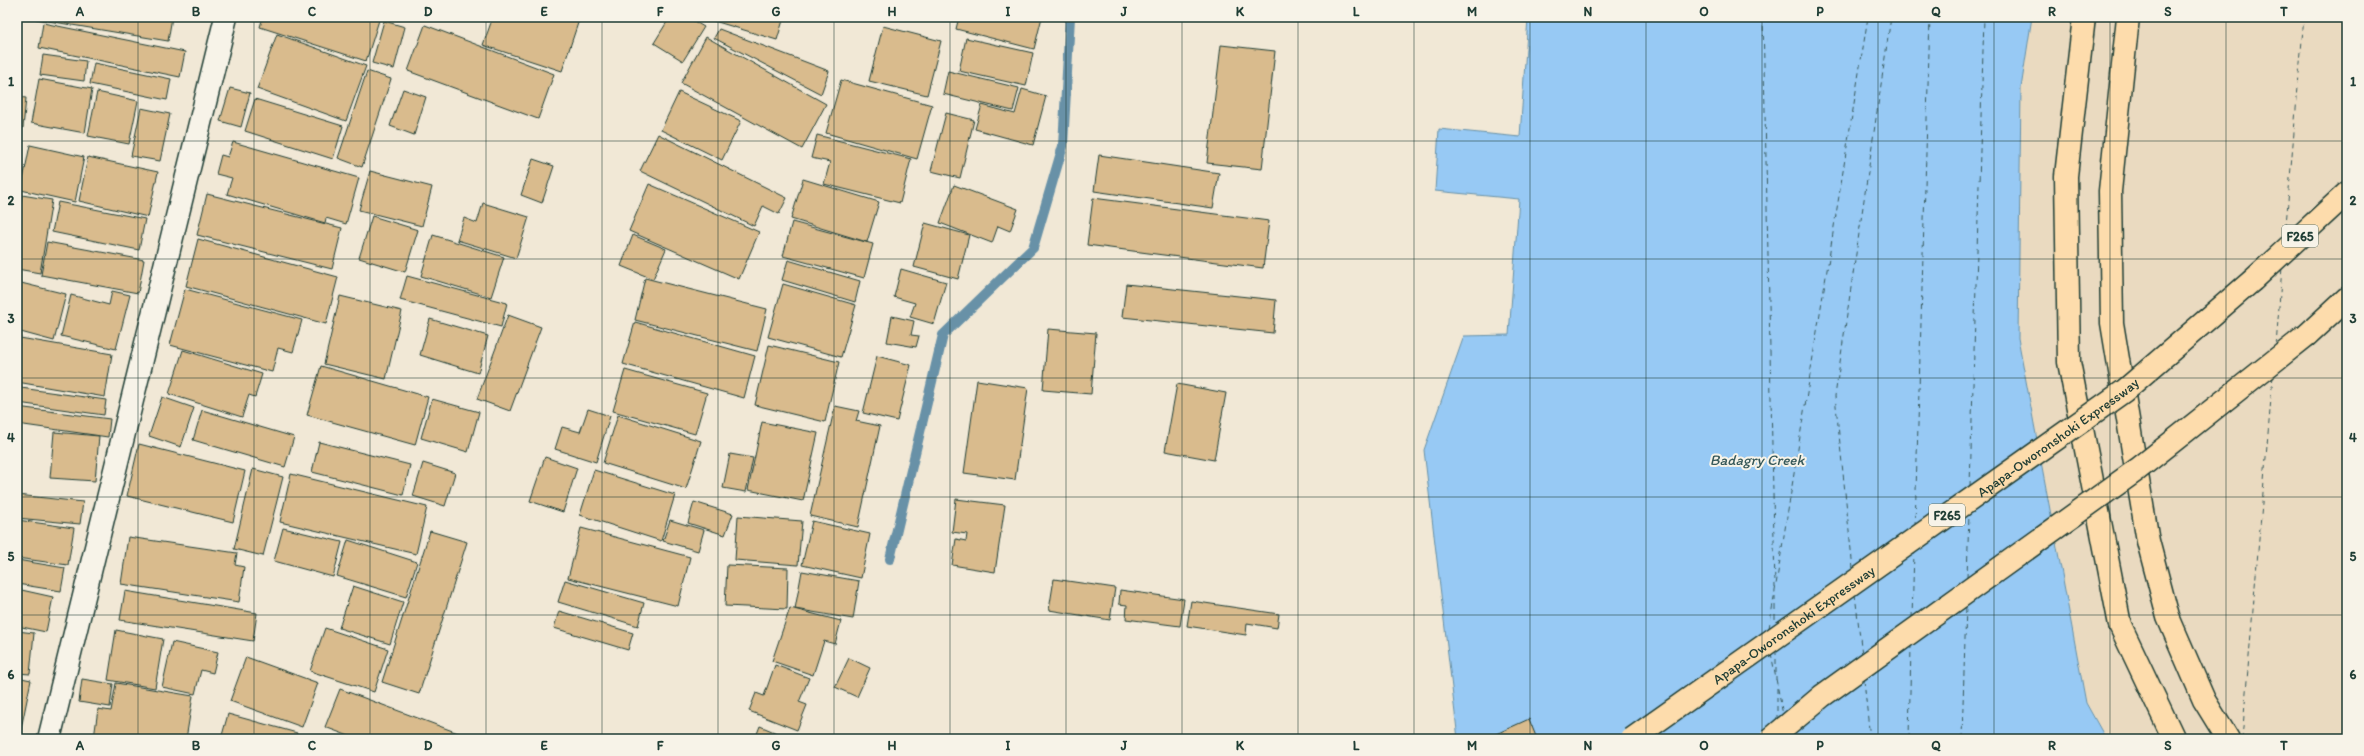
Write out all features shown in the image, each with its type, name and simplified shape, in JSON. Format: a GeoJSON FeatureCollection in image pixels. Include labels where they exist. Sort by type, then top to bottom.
{"type":"FeatureCollection","features":[{"type":"Feature","properties":{"kind":"highway"},"geometry":{"type":"LineString","coordinates":[[2084,17],[2066,176],[2069,362],[2120,625],[2174,739]]}},
{"type":"Feature","properties":{"kind":"highway"},"geometry":{"type":"LineString","coordinates":[[2128,17],[2110,191],[2112,323],[2148,541],[2168,617],[2204,700],[2228,739]]}},
{"type":"Feature","properties":{"kind":"highway","name":"Apapa-Oworonshoki Expressway"},"geometry":{"type":"LineString","coordinates":[[1632,739],[2124,391],[2253,280],[2347,193]]}},
{"type":"Feature","properties":{"kind":"highway"},"geometry":{"type":"LineString","coordinates":[[1771,739],[1822,696],[2138,469],[2307,335],[2347,298]]}},
{"type":"Feature","properties":{"kind":"street"},"geometry":{"type":"LineString","coordinates":[[49,739],[226,17]]}},
{"type":"Feature","properties":{"kind":"shaded area"},"geometry":{"type":"Polygon","coordinates":[[[2032,17],[2347,17],[2347,739],[2106,739],[2086,703],[2018,338],[2021,88],[2032,17]]]}},
{"type":"Feature","properties":{"kind":"water","name":"Badagry Creek"},"geometry":{"type":"Polygon","coordinates":[[[1528,17],[2032,17],[2021,88],[2018,338],[2086,703],[2106,739],[1458,739],[1424,450],[1464,336],[1509,335],[1519,199],[1435,191],[1439,129],[1520,137],[1528,17]]]}},
{"type":"Feature","properties":{"kind":"building"},"geometry":{"type":"Polygon","coordinates":[[[37,17],[172,17],[168,41],[36,19],[37,17]]]}},
{"type":"Feature","properties":{"kind":"building"},"geometry":{"type":"Polygon","coordinates":[[[263,17],[380,17],[366,61],[260,27],[263,17]]]}},
{"type":"Feature","properties":{"kind":"building"},"geometry":{"type":"Polygon","coordinates":[[[493,17],[580,17],[562,71],[483,45],[493,17]]]}},
{"type":"Feature","properties":{"kind":"building"},"geometry":{"type":"Polygon","coordinates":[[[670,17],[687,17],[704,27],[683,61],[654,43],[670,17]]]}},
{"type":"Feature","properties":{"kind":"building"},"geometry":{"type":"Polygon","coordinates":[[[701,17],[784,17],[777,40],[701,17]]]}},
{"type":"Feature","properties":{"kind":"building"},"geometry":{"type":"Polygon","coordinates":[[[959,17],[1042,17],[1034,49],[956,29],[959,17]]]}},
{"type":"Feature","properties":{"kind":"building"},"geometry":{"type":"Polygon","coordinates":[[[384,21],[405,27],[394,69],[372,63],[384,21]]]}},
{"type":"Feature","properties":{"kind":"building"},"geometry":{"type":"Polygon","coordinates":[[[43,23],[185,52],[180,77],[39,48],[43,23]]]}},
{"type":"Feature","properties":{"kind":"building"},"geometry":{"type":"Polygon","coordinates":[[[425,25],[554,74],[538,119],[408,71],[425,25]]]}},
{"type":"Feature","properties":{"kind":"building"},"geometry":{"type":"Polygon","coordinates":[[[883,26],[941,41],[927,95],[869,81],[883,26]]]}},
{"type":"Feature","properties":{"kind":"building"},"geometry":{"type":"Polygon","coordinates":[[[719,29],[829,71],[821,94],[714,38],[719,29]]]}},
{"type":"Feature","properties":{"kind":"building"},"geometry":{"type":"Polygon","coordinates":[[[277,34],[366,66],[346,121],[257,89],[277,34]]]}},
{"type":"Feature","properties":{"kind":"building"},"geometry":{"type":"Polygon","coordinates":[[[706,37],[826,104],[802,149],[681,83],[706,37]]]}},
{"type":"Feature","properties":{"kind":"building"},"geometry":{"type":"Polygon","coordinates":[[[966,38],[1033,53],[1026,86],[959,71],[966,38]]]}},
{"type":"Feature","properties":{"kind":"building"},"geometry":{"type":"Polygon","coordinates":[[[1221,45],[1275,51],[1262,169],[1207,163],[1221,45]]]}},
{"type":"Feature","properties":{"kind":"building"},"geometry":{"type":"Polygon","coordinates":[[[43,55],[86,61],[84,81],[40,75],[43,55]]]}},
{"type":"Feature","properties":{"kind":"building"},"geometry":{"type":"Polygon","coordinates":[[[94,63],[171,79],[167,100],[90,84],[94,63]]]}},
{"type":"Feature","properties":{"kind":"building"},"geometry":{"type":"Polygon","coordinates":[[[367,71],[391,79],[362,167],[338,158],[367,71]]]}},
{"type":"Feature","properties":{"kind":"building"},"geometry":{"type":"Polygon","coordinates":[[[948,71],[1019,88],[1013,111],[943,94],[948,71]]]}},
{"type":"Feature","properties":{"kind":"building"},"geometry":{"type":"Polygon","coordinates":[[[39,79],[92,89],[85,133],[31,123],[39,79]]]}},
{"type":"Feature","properties":{"kind":"building"},"geometry":{"type":"Polygon","coordinates":[[[841,80],[932,105],[917,159],[826,133],[841,80]]]}},
{"type":"Feature","properties":{"kind":"building"},"geometry":{"type":"Polygon","coordinates":[[[230,88],[250,93],[241,127],[220,121],[230,88]]]}},
{"type":"Feature","properties":{"kind":"building"},"geometry":{"type":"Polygon","coordinates":[[[403,89],[426,97],[414,135],[390,126],[403,89]]]}},
{"type":"Feature","properties":{"kind":"building"},"geometry":{"type":"Polygon","coordinates":[[[1022,89],[1046,96],[1033,145],[975,129],[982,105],[1015,114],[1022,89]]]}},
{"type":"Feature","properties":{"kind":"building"},"geometry":{"type":"Polygon","coordinates":[[[97,92],[138,101],[129,144],[88,136],[97,92]]]}},
{"type":"Feature","properties":{"kind":"building"},"geometry":{"type":"Polygon","coordinates":[[[679,92],[741,121],[722,160],[661,130],[679,92]]]}},
{"type":"Feature","properties":{"kind":"building"},"geometry":{"type":"Polygon","coordinates":[[[17,97],[26,98],[23,128],[17,127],[17,97]]]}},
{"type":"Feature","properties":{"kind":"building"},"geometry":{"type":"Polygon","coordinates":[[[255,99],[343,126],[333,159],[245,131],[255,99]]]}},
{"type":"Feature","properties":{"kind":"building"},"geometry":{"type":"Polygon","coordinates":[[[141,108],[170,114],[160,161],[131,156],[141,108]]]}},
{"type":"Feature","properties":{"kind":"building"},"geometry":{"type":"Polygon","coordinates":[[[946,113],[974,120],[960,178],[931,171],[946,113]]]}},
{"type":"Feature","properties":{"kind":"building"},"geometry":{"type":"Polygon","coordinates":[[[658,134],[787,198],[779,214],[763,206],[754,226],[640,171],[658,134]]]}},
{"type":"Feature","properties":{"kind":"building"},"geometry":{"type":"Polygon","coordinates":[[[817,135],[911,159],[900,203],[824,184],[830,162],[811,158],[817,135]]]}},
{"type":"Feature","properties":{"kind":"building"},"geometry":{"type":"Polygon","coordinates":[[[233,142],[359,178],[346,224],[326,218],[325,223],[227,194],[232,178],[216,174],[221,155],[228,157],[233,142]]]}},
{"type":"Feature","properties":{"kind":"building"},"geometry":{"type":"Polygon","coordinates":[[[30,145],[84,157],[75,202],[21,190],[30,145]]]}},
{"type":"Feature","properties":{"kind":"building"},"geometry":{"type":"Polygon","coordinates":[[[1099,155],[1219,173],[1213,208],[1094,191],[1099,155]]]}},
{"type":"Feature","properties":{"kind":"building"},"geometry":{"type":"Polygon","coordinates":[[[88,157],[158,172],[148,217],[79,201],[88,157]]]}},
{"type":"Feature","properties":{"kind":"building"},"geometry":{"type":"Polygon","coordinates":[[[533,159],[554,166],[542,203],[521,195],[533,159]]]}},
{"type":"Feature","properties":{"kind":"building"},"geometry":{"type":"Polygon","coordinates":[[[370,171],[432,187],[422,226],[359,210],[370,171]]]}},
{"type":"Feature","properties":{"kind":"building"},"geometry":{"type":"Polygon","coordinates":[[[803,179],[879,202],[867,242],[791,219],[803,179]]]}},
{"type":"Feature","properties":{"kind":"building"},"geometry":{"type":"Polygon","coordinates":[[[649,184],[759,232],[739,279],[629,231],[649,184]]]}},
{"type":"Feature","properties":{"kind":"building"},"geometry":{"type":"Polygon","coordinates":[[[954,185],[1018,209],[1010,231],[998,226],[992,243],[940,223],[954,185]]]}},
{"type":"Feature","properties":{"kind":"building"},"geometry":{"type":"Polygon","coordinates":[[[207,194],[342,228],[332,269],[197,235],[207,194]]]}},
{"type":"Feature","properties":{"kind":"building"},"geometry":{"type":"Polygon","coordinates":[[[22,195],[52,200],[40,273],[17,269],[17,225],[22,195]]]}},
{"type":"Feature","properties":{"kind":"building"},"geometry":{"type":"Polygon","coordinates":[[[1093,198],[1269,221],[1263,268],[1087,245],[1093,198]]]}},
{"type":"Feature","properties":{"kind":"building"},"geometry":{"type":"Polygon","coordinates":[[[58,202],[145,219],[139,250],[52,232],[58,202]]]}},
{"type":"Feature","properties":{"kind":"building"},"geometry":{"type":"Polygon","coordinates":[[[483,203],[529,217],[516,258],[457,240],[464,218],[477,223],[483,203]]]}},
{"type":"Feature","properties":{"kind":"building"},"geometry":{"type":"Polygon","coordinates":[[[372,216],[418,230],[405,272],[359,258],[372,216]]]}},
{"type":"Feature","properties":{"kind":"building"},"geometry":{"type":"Polygon","coordinates":[[[792,222],[873,244],[864,278],[783,256],[792,222]]]}},
{"type":"Feature","properties":{"kind":"building"},"geometry":{"type":"Polygon","coordinates":[[[925,223],[969,235],[958,279],[914,267],[925,223]]]}},
{"type":"Feature","properties":{"kind":"building"},"geometry":{"type":"Polygon","coordinates":[[[433,235],[504,257],[491,297],[421,276],[433,235]]]}},
{"type":"Feature","properties":{"kind":"building"},"geometry":{"type":"Polygon","coordinates":[[[633,235],[666,249],[653,279],[621,266],[633,235]]]}},
{"type":"Feature","properties":{"kind":"building"},"geometry":{"type":"Polygon","coordinates":[[[198,239],[338,277],[326,324],[186,286],[198,239]]]}},
{"type":"Feature","properties":{"kind":"building"},"geometry":{"type":"Polygon","coordinates":[[[47,242],[144,260],[138,293],[41,275],[47,242]]]}},
{"type":"Feature","properties":{"kind":"building"},"geometry":{"type":"Polygon","coordinates":[[[788,260],[860,281],[855,302],[782,280],[788,260]]]}},
{"type":"Feature","properties":{"kind":"building"},"geometry":{"type":"Polygon","coordinates":[[[901,269],[946,282],[934,324],[910,317],[915,303],[894,297],[901,269]]]}},
{"type":"Feature","properties":{"kind":"building"},"geometry":{"type":"Polygon","coordinates":[[[407,276],[507,303],[501,327],[400,300],[407,276]]]}},
{"type":"Feature","properties":{"kind":"building"},"geometry":{"type":"Polygon","coordinates":[[[645,278],[767,309],[757,351],[635,320],[645,278]]]}},
{"type":"Feature","properties":{"kind":"building"},"geometry":{"type":"Polygon","coordinates":[[[17,282],[66,294],[54,341],[17,331],[17,282]]]}},
{"type":"Feature","properties":{"kind":"building"},"geometry":{"type":"Polygon","coordinates":[[[783,284],[856,305],[841,357],[768,337],[783,284]]]}},
{"type":"Feature","properties":{"kind":"building"},"geometry":{"type":"Polygon","coordinates":[[[1126,284],[1276,300],[1273,333],[1122,317],[1126,284]]]}},
{"type":"Feature","properties":{"kind":"building"},"geometry":{"type":"Polygon","coordinates":[[[185,289],[302,320],[293,352],[278,348],[272,372],[170,345],[185,289]]]}},
{"type":"Feature","properties":{"kind":"building"},"geometry":{"type":"Polygon","coordinates":[[[112,291],[130,295],[116,349],[61,336],[71,295],[109,305],[112,291]]]}},
{"type":"Feature","properties":{"kind":"building"},"geometry":{"type":"Polygon","coordinates":[[[340,296],[402,311],[386,379],[324,364],[340,296]]]}},
{"type":"Feature","properties":{"kind":"building"},"geometry":{"type":"Polygon","coordinates":[[[508,315],[541,327],[510,411],[477,399],[508,315]]]}},
{"type":"Feature","properties":{"kind":"building"},"geometry":{"type":"Polygon","coordinates":[[[892,316],[914,321],[911,335],[919,336],[916,347],[887,342],[892,316]]]}},
{"type":"Feature","properties":{"kind":"building"},"geometry":{"type":"Polygon","coordinates":[[[430,319],[488,336],[478,373],[420,355],[430,319]]]}},
{"type":"Feature","properties":{"kind":"building"},"geometry":{"type":"Polygon","coordinates":[[[635,322],[755,356],[744,398],[623,364],[635,322]]]}},
{"type":"Feature","properties":{"kind":"building"},"geometry":{"type":"Polygon","coordinates":[[[1048,329],[1096,333],[1091,394],[1043,390],[1048,329]]]}},
{"type":"Feature","properties":{"kind":"building"},"geometry":{"type":"Polygon","coordinates":[[[20,338],[112,354],[105,397],[17,382],[17,357],[20,338]]]}},
{"type":"Feature","properties":{"kind":"building"},"geometry":{"type":"Polygon","coordinates":[[[769,345],[839,362],[825,422],[755,405],[769,345]]]}},
{"type":"Feature","properties":{"kind":"building"},"geometry":{"type":"Polygon","coordinates":[[[183,350],[262,374],[255,397],[249,395],[242,417],[169,394],[183,350]]]}},
{"type":"Feature","properties":{"kind":"building"},"geometry":{"type":"Polygon","coordinates":[[[877,356],[911,365],[897,421],[863,413],[877,356]]]}},
{"type":"Feature","properties":{"kind":"building"},"geometry":{"type":"Polygon","coordinates":[[[321,366],[428,397],[415,445],[307,415],[321,366]]]}},
{"type":"Feature","properties":{"kind":"building"},"geometry":{"type":"Polygon","coordinates":[[[625,370],[707,393],[695,434],[613,411],[625,370]]]}},
{"type":"Feature","properties":{"kind":"building"},"geometry":{"type":"Polygon","coordinates":[[[977,380],[1028,388],[1015,480],[964,473],[977,380]]]}},
{"type":"Feature","properties":{"kind":"building"},"geometry":{"type":"Polygon","coordinates":[[[1177,384],[1226,393],[1214,460],[1165,451],[1177,384]]]}},
{"type":"Feature","properties":{"kind":"building"},"geometry":{"type":"Polygon","coordinates":[[[21,388],[106,400],[104,415],[18,403],[21,388]]]}},
{"type":"Feature","properties":{"kind":"building"},"geometry":{"type":"Polygon","coordinates":[[[162,397],[194,408],[181,447],[149,436],[162,397]]]}},
{"type":"Feature","properties":{"kind":"building"},"geometry":{"type":"Polygon","coordinates":[[[432,399],[479,412],[468,452],[421,438],[432,399]]]}},
{"type":"Feature","properties":{"kind":"building"},"geometry":{"type":"Polygon","coordinates":[[[835,406],[859,411],[856,421],[880,426],[858,527],[810,516],[835,406]]]}},
{"type":"Feature","properties":{"kind":"building"},"geometry":{"type":"Polygon","coordinates":[[[17,407],[110,419],[108,437],[17,424],[17,407]]]}},
{"type":"Feature","properties":{"kind":"building"},"geometry":{"type":"Polygon","coordinates":[[[588,409],[610,416],[596,462],[555,449],[562,427],[580,432],[588,409]]]}},
{"type":"Feature","properties":{"kind":"building"},"geometry":{"type":"Polygon","coordinates":[[[202,410],[294,437],[285,467],[193,440],[202,410]]]}},
{"type":"Feature","properties":{"kind":"building"},"geometry":{"type":"Polygon","coordinates":[[[618,415],[701,441],[686,489],[603,463],[618,415]]]}},
{"type":"Feature","properties":{"kind":"building"},"geometry":{"type":"Polygon","coordinates":[[[762,422],[818,433],[803,501],[748,490],[762,422]]]}},
{"type":"Feature","properties":{"kind":"building"},"geometry":{"type":"Polygon","coordinates":[[[54,432],[99,436],[95,481],[50,478],[54,432]]]}},
{"type":"Feature","properties":{"kind":"building"},"geometry":{"type":"Polygon","coordinates":[[[319,442],[410,465],[403,495],[312,472],[319,442]]]}},
{"type":"Feature","properties":{"kind":"building"},"geometry":{"type":"Polygon","coordinates":[[[139,444],[245,471],[233,522],[127,496],[139,444]]]}},
{"type":"Feature","properties":{"kind":"building"},"geometry":{"type":"Polygon","coordinates":[[[730,454],[753,458],[746,492],[723,488],[730,454]]]}},
{"type":"Feature","properties":{"kind":"building"},"geometry":{"type":"Polygon","coordinates":[[[545,457],[577,468],[563,512],[530,501],[545,457]]]}},
{"type":"Feature","properties":{"kind":"building"},"geometry":{"type":"Polygon","coordinates":[[[423,463],[455,473],[445,506],[413,496],[423,463]]]}},
{"type":"Feature","properties":{"kind":"building"},"geometry":{"type":"Polygon","coordinates":[[[253,469],[283,477],[263,556],[234,549],[253,469]]]}},
{"type":"Feature","properties":{"kind":"building"},"geometry":{"type":"Polygon","coordinates":[[[594,470],[675,495],[661,541],[580,515],[594,470]]]}},
{"type":"Feature","properties":{"kind":"building"},"geometry":{"type":"Polygon","coordinates":[[[291,474],[427,507],[416,554],[280,522],[291,474]]]}},
{"type":"Feature","properties":{"kind":"building"},"geometry":{"type":"Polygon","coordinates":[[[17,495],[83,502],[80,524],[17,518],[17,495]]]}},
{"type":"Feature","properties":{"kind":"building"},"geometry":{"type":"Polygon","coordinates":[[[956,499],[1005,505],[995,572],[952,565],[956,539],[966,541],[967,534],[952,532],[956,499]]]}},
{"type":"Feature","properties":{"kind":"building"},"geometry":{"type":"Polygon","coordinates":[[[694,502],[733,514],[725,535],[688,523],[694,502]]]}},
{"type":"Feature","properties":{"kind":"building"},"geometry":{"type":"Polygon","coordinates":[[[738,516],[802,521],[798,565],[735,560],[738,516]]]}},
{"type":"Feature","properties":{"kind":"building"},"geometry":{"type":"Polygon","coordinates":[[[17,520],[74,528],[68,565],[17,558],[17,520]]]}},
{"type":"Feature","properties":{"kind":"building"},"geometry":{"type":"Polygon","coordinates":[[[670,520],[704,530],[698,551],[663,541],[670,520]]]}},
{"type":"Feature","properties":{"kind":"building"},"geometry":{"type":"Polygon","coordinates":[[[812,521],[870,534],[861,578],[802,565],[812,521]]]}},
{"type":"Feature","properties":{"kind":"building"},"geometry":{"type":"Polygon","coordinates":[[[283,528],[342,542],[333,577],[274,561],[283,528]]]}},
{"type":"Feature","properties":{"kind":"building"},"geometry":{"type":"Polygon","coordinates":[[[581,528],[690,557],[678,606],[568,578],[581,528]]]}},
{"type":"Feature","properties":{"kind":"building"},"geometry":{"type":"Polygon","coordinates":[[[430,531],[467,542],[419,694],[382,682],[430,531]]]}},
{"type":"Feature","properties":{"kind":"building"},"geometry":{"type":"Polygon","coordinates":[[[128,537],[237,553],[235,565],[244,567],[239,602],[121,584],[128,537]]]}},
{"type":"Feature","properties":{"kind":"building"},"geometry":{"type":"Polygon","coordinates":[[[348,540],[417,562],[406,597],[337,576],[348,540]]]}},
{"type":"Feature","properties":{"kind":"building"},"geometry":{"type":"Polygon","coordinates":[[[17,560],[65,568],[61,591],[17,584],[17,560]]]}},
{"type":"Feature","properties":{"kind":"building"},"geometry":{"type":"Polygon","coordinates":[[[727,565],[788,568],[787,609],[725,606],[727,565]]]}},
{"type":"Feature","properties":{"kind":"building"},"geometry":{"type":"Polygon","coordinates":[[[802,571],[859,581],[853,619],[795,609],[802,571]]]}},
{"type":"Feature","properties":{"kind":"building"},"geometry":{"type":"Polygon","coordinates":[[[1054,579],[1115,588],[1110,620],[1049,610],[1054,579]]]}},
{"type":"Feature","properties":{"kind":"building"},"geometry":{"type":"Polygon","coordinates":[[[565,580],[644,603],[638,626],[558,602],[565,580]]]}},
{"type":"Feature","properties":{"kind":"building"},"geometry":{"type":"Polygon","coordinates":[[[353,586],[403,602],[390,644],[339,628],[353,586]]]}},
{"type":"Feature","properties":{"kind":"building"},"geometry":{"type":"Polygon","coordinates":[[[17,589],[53,597],[46,632],[17,626],[17,589]]]}},
{"type":"Feature","properties":{"kind":"building"},"geometry":{"type":"Polygon","coordinates":[[[1120,590],[1184,599],[1180,626],[1126,619],[1127,605],[1119,604],[1120,590]]]}},
{"type":"Feature","properties":{"kind":"building"},"geometry":{"type":"Polygon","coordinates":[[[125,591],[257,613],[253,641],[120,620],[125,591]]]}},
{"type":"Feature","properties":{"kind":"building"},"geometry":{"type":"Polygon","coordinates":[[[1191,601],[1279,614],[1277,628],[1247,623],[1246,635],[1187,626],[1191,601]]]}},
{"type":"Feature","properties":{"kind":"building"},"geometry":{"type":"Polygon","coordinates":[[[790,608],[841,621],[835,644],[824,641],[813,675],[772,661],[790,608]]]}},
{"type":"Feature","properties":{"kind":"building"},"geometry":{"type":"Polygon","coordinates":[[[559,611],[633,633],[628,650],[554,628],[559,611]]]}},
{"type":"Feature","properties":{"kind":"building"},"geometry":{"type":"Polygon","coordinates":[[[325,628],[388,649],[374,692],[310,671],[325,628]]]}},
{"type":"Feature","properties":{"kind":"building"},"geometry":{"type":"Polygon","coordinates":[[[116,630],[163,639],[155,688],[108,680],[116,630]]]}},
{"type":"Feature","properties":{"kind":"building"},"geometry":{"type":"Polygon","coordinates":[[[17,631],[34,633],[30,674],[17,673],[17,631]]]}},
{"type":"Feature","properties":{"kind":"building"},"geometry":{"type":"Polygon","coordinates":[[[172,642],[218,652],[213,673],[201,670],[195,694],[162,687],[172,642]]]}},
{"type":"Feature","properties":{"kind":"building"},"geometry":{"type":"Polygon","coordinates":[[[246,657],[318,683],[302,727],[230,701],[246,657]]]}},
{"type":"Feature","properties":{"kind":"building"},"geometry":{"type":"Polygon","coordinates":[[[849,658],[870,668],[857,697],[835,687],[849,658]]]}},
{"type":"Feature","properties":{"kind":"building"},"geometry":{"type":"Polygon","coordinates":[[[775,665],[809,678],[799,702],[807,705],[797,730],[749,711],[756,693],[764,696],[775,665]]]}},
{"type":"Feature","properties":{"kind":"building"},"geometry":{"type":"Polygon","coordinates":[[[17,677],[31,680],[19,739],[17,739],[17,677]]]}},
{"type":"Feature","properties":{"kind":"building"},"geometry":{"type":"Polygon","coordinates":[[[82,679],[113,684],[110,707],[79,702],[82,679]]]}},
{"type":"Feature","properties":{"kind":"building"},"geometry":{"type":"Polygon","coordinates":[[[116,683],[193,696],[186,739],[94,738],[98,709],[111,711],[116,683]]]}},
{"type":"Feature","properties":{"kind":"building"},"geometry":{"type":"Polygon","coordinates":[[[340,689],[474,739],[357,739],[325,727],[340,689]]]}},
{"type":"Feature","properties":{"kind":"building"},"geometry":{"type":"Polygon","coordinates":[[[228,714],[297,733],[295,739],[221,739],[228,714]]]}},
{"type":"Feature","properties":{"kind":"building"},"geometry":{"type":"Polygon","coordinates":[[[1529,719],[1537,739],[1485,739],[1529,719]]]}},
{"type":"Feature","properties":{"kind":"building"},"geometry":{"type":"Polygon","coordinates":[[[760,726],[791,739],[755,739],[760,726]]]}},
{"type":"Feature","properties":{"kind":"waterway"},"geometry":{"type":"LineString","coordinates":[[890,559],[943,335],[1033,248],[1063,146],[1070,17]]}},
{"type":"Feature","properties":{"kind":"ferry route"},"geometry":{"type":"LineString","coordinates":[[1763,17],[1775,588]]}},
{"type":"Feature","properties":{"kind":"ferry route"},"geometry":{"type":"LineString","coordinates":[[1769,628],[1868,17]]}},
{"type":"Feature","properties":{"kind":"ferry route"},"geometry":{"type":"LineString","coordinates":[[1853,569],[1835,396],[1891,17]]}},
{"type":"Feature","properties":{"kind":"ferry route"},"geometry":{"type":"LineString","coordinates":[[1915,526],[1930,17]]}},
{"type":"Feature","properties":{"kind":"ferry route"},"geometry":{"type":"LineString","coordinates":[[1970,486],[1984,17]]}},
{"type":"Feature","properties":{"kind":"ferry route"},"geometry":{"type":"LineString","coordinates":[[2285,236],[2304,17]]}},
{"type":"Feature","properties":{"kind":"ferry route"},"geometry":{"type":"LineString","coordinates":[[2276,346],[2282,267]]}},
{"type":"Feature","properties":{"kind":"ferry route"},"geometry":{"type":"LineString","coordinates":[[2242,739],[2273,375]]}},
{"type":"Feature","properties":{"kind":"ferry route"},"geometry":{"type":"LineString","coordinates":[[1967,578],[1969,513]]}},
{"type":"Feature","properties":{"kind":"ferry route"},"geometry":{"type":"LineString","coordinates":[[1912,618],[1914,552]]}},
{"type":"Feature","properties":{"kind":"ferry route"},"geometry":{"type":"LineString","coordinates":[[1855,594],[1862,655]]}},
{"type":"Feature","properties":{"kind":"ferry route"},"geometry":{"type":"LineString","coordinates":[[1775,596],[1775,624]]}},
{"type":"Feature","properties":{"kind":"ferry route"},"geometry":{"type":"LineString","coordinates":[[1962,739],[1966,605]]}},
{"type":"Feature","properties":{"kind":"ferry route"},"geometry":{"type":"LineString","coordinates":[[1909,739],[1911,646]]}},
{"type":"Feature","properties":{"kind":"ferry route"},"geometry":{"type":"LineString","coordinates":[[1776,650],[1776,680]]}},
{"type":"Feature","properties":{"kind":"ferry route"},"geometry":{"type":"LineString","coordinates":[[1771,653],[1783,715]]}},
{"type":"Feature","properties":{"kind":"ferry route"},"geometry":{"type":"LineString","coordinates":[[1864,680],[1870,739]]}},
{"type":"Feature","properties":{"kind":"ferry route"},"geometry":{"type":"LineString","coordinates":[[1777,688],[1777,720]]}}]}
